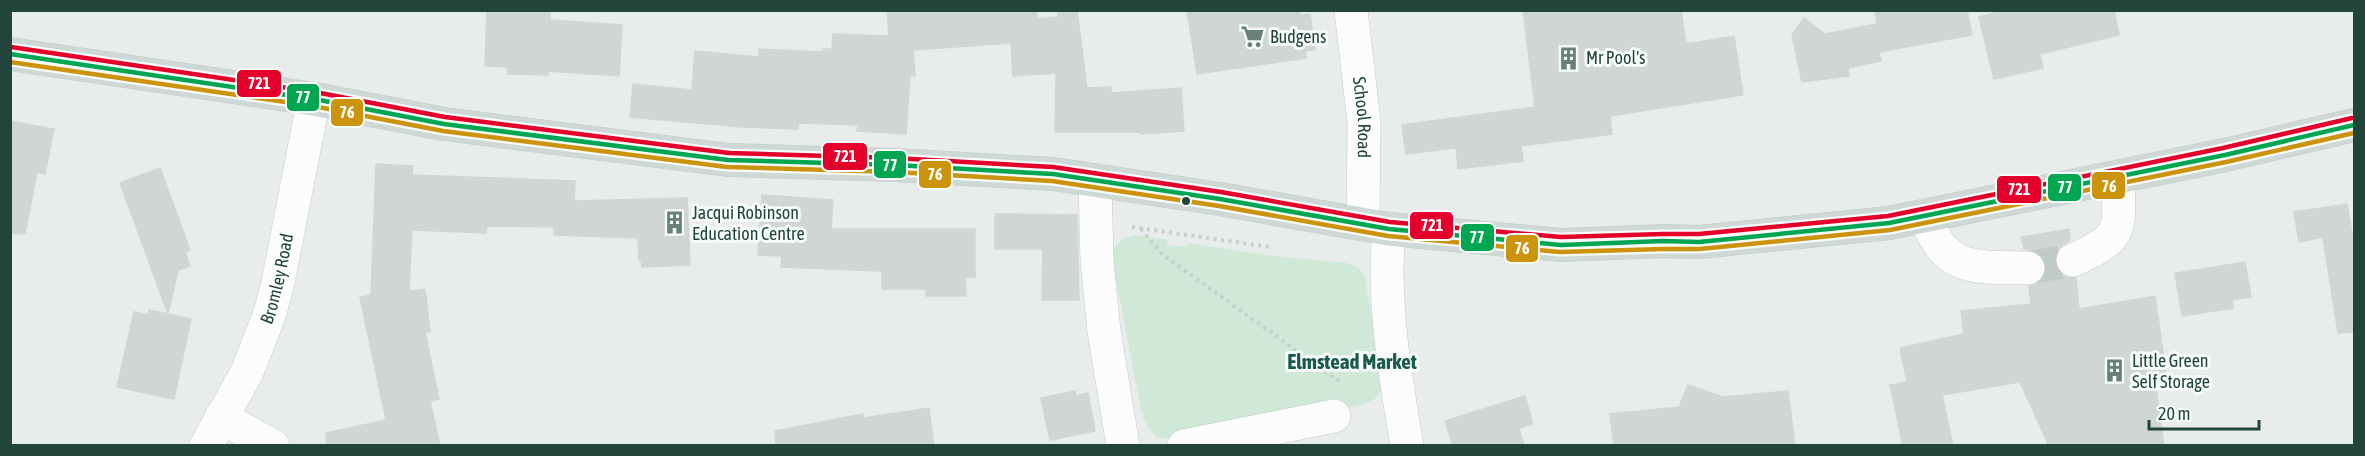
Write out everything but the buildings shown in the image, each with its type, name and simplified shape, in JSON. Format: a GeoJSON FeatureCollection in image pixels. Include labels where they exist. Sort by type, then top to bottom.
{"type":"FeatureCollection","features":[{"type":"Feature","properties":{"kind":"main road"},"geometry":{"type":"LineString","coordinates":[[10,54],[314,99],[444,124],[728,160],[895,165],[1053,174],[1221,199],[1376,227],[1561,245],[1699,242],[1889,223],[2118,177],[2355,125]]}},
{"type":"Feature","properties":{"kind":"street","name":"School Road"},"geometry":{"type":"LineString","coordinates":[[1351,10],[1376,227],[1386,259],[1390,332],[1407,446]]}},
{"type":"Feature","properties":{"kind":"street","name":"Bromley Road"},"geometry":{"type":"LineString","coordinates":[[206,446],[247,372],[270,313],[314,99]]}},
{"type":"Feature","properties":{"kind":"street"},"geometry":{"type":"LineString","coordinates":[[2073,260],[2102,247],[2113,235],[2119,222],[2118,177]]}},
{"type":"Feature","properties":{"kind":"street"},"geometry":{"type":"LineString","coordinates":[[1095,182],[1097,261],[1104,330],[1123,446]]}},
{"type":"Feature","properties":{"kind":"street"},"geometry":{"type":"LineString","coordinates":[[1923,216],[1942,249],[1958,261],[1980,267],[2028,268]]}},
{"type":"Feature","properties":{"kind":"street"},"geometry":{"type":"LineString","coordinates":[[1184,446],[1334,416]]}},
{"type":"Feature","properties":{"kind":"street"},"geometry":{"type":"LineString","coordinates":[[221,417],[273,446]]}},
{"type":"Feature","properties":{"kind":"path"},"geometry":{"type":"LineString","coordinates":[[1128,227],[1282,248]]}},
{"type":"Feature","properties":{"kind":"path"},"geometry":{"type":"LineString","coordinates":[[1141,228],[1163,255],[1343,383]]}},
{"type":"Feature","properties":{"kind":"green space"},"geometry":{"type":"Polygon","coordinates":[[[1136,235],[1167,240],[1167,245],[1187,247],[1188,243],[1356,266],[1364,274],[1384,382],[1380,393],[1371,401],[1356,406],[1172,438],[1157,438],[1148,427],[1141,410],[1113,264],[1112,250],[1124,238],[1136,235]]]}},
{"type":"Feature","properties":{"kind":"tunnel"},"geometry":{"type":"LineString","coordinates":[[2028,268],[2073,260]]}},
{"type":"Feature","properties":{"kind":"transit line","name":"721"},"geometry":{"type":"LineString","coordinates":[[11,47],[315,92],[445,117],[729,153],[895,158],[1053,167],[1221,192],[1390,222],[1561,237],[1699,234],[1888,216],[2223,148],[2352,118]]}},
{"type":"Feature","properties":{"kind":"transit line","name":"77"},"geometry":{"type":"LineString","coordinates":[[10,54],[314,99],[444,124],[728,160],[895,165],[1053,174],[1220,199],[1389,229],[1561,245],[1699,242],[1889,223],[2225,155],[2354,125]]}},
{"type":"Feature","properties":{"kind":"transit line","name":"76"},"geometry":{"type":"LineString","coordinates":[[10,62],[313,106],[443,131],[727,167],[895,172],[1052,181],[1219,206],[1388,236],[1560,252],[1700,249],[1890,230],[2226,162],[2354,133]]}},
{"type":"Feature","properties":{"kind":"place","name":"Budgens"},"geometry":{"type":"Point","coordinates":[1252,37]}},
{"type":"Feature","properties":{"kind":"place","name":"Mr Pool's"},"geometry":{"type":"Point","coordinates":[1568,58]}},
{"type":"Feature","properties":{"kind":"place","name":"Jacqui Robinson Education Centre"},"geometry":{"type":"Point","coordinates":[674,223]}},
{"type":"Feature","properties":{"kind":"place","name":"Little Green Self Storage"},"geometry":{"type":"Point","coordinates":[2114,371]}},
{"type":"Feature","properties":{"kind":"district","name":"Elmstead Market"},"geometry":{"type":"Point","coordinates":[1352,362]}}]}
